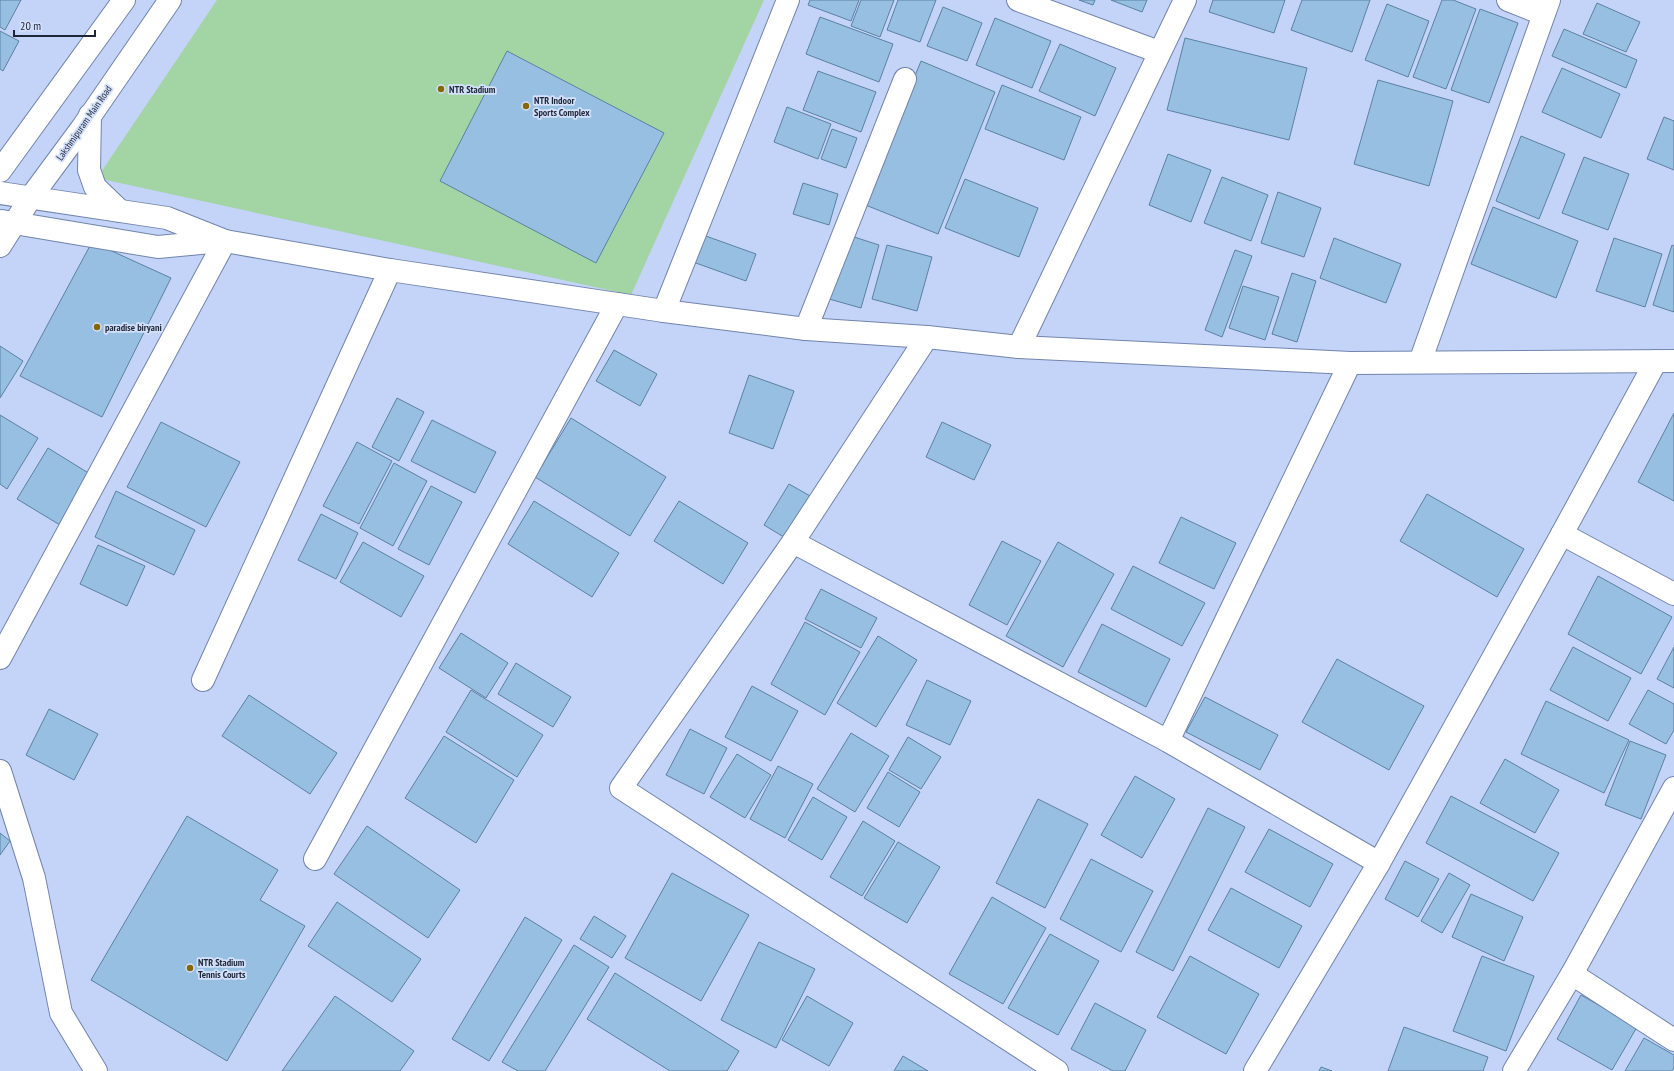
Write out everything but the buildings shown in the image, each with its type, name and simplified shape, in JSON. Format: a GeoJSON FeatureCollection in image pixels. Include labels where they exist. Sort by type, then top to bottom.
{"type":"FeatureCollection","features":[{"type":"Feature","properties":{"kind":"street"},"geometry":{"type":"LineString","coordinates":[[0,171],[124,0]]}},
{"type":"Feature","properties":{"kind":"street","name":"Lakshmipuram Main Road"},"geometry":{"type":"LineString","coordinates":[[0,246],[8,222],[30,197],[90,115],[170,0]]}},
{"type":"Feature","properties":{"kind":"street"},"geometry":{"type":"LineString","coordinates":[[664,311],[788,0]]}},
{"type":"Feature","properties":{"kind":"street"},"geometry":{"type":"LineString","coordinates":[[1018,0],[1159,52]]}},
{"type":"Feature","properties":{"kind":"street"},"geometry":{"type":"LineString","coordinates":[[1018,347],[1185,0]]}},
{"type":"Feature","properties":{"kind":"street"},"geometry":{"type":"LineString","coordinates":[[1420,362],[1546,7],[1508,0]]}},
{"type":"Feature","properties":{"kind":"street"},"geometry":{"type":"LineString","coordinates":[[806,329],[905,79]]}},
{"type":"Feature","properties":{"kind":"street"},"geometry":{"type":"LineString","coordinates":[[90,115],[89,170],[95,187],[120,211]]}},
{"type":"Feature","properties":{"kind":"street"},"geometry":{"type":"LineString","coordinates":[[0,193],[167,218],[225,240],[390,270],[664,311],[806,329],[927,337],[1018,347],[1350,362],[1665,361]]}},
{"type":"Feature","properties":{"kind":"street"},"geometry":{"type":"LineString","coordinates":[[8,222],[158,247],[225,240]]}},
{"type":"Feature","properties":{"kind":"street"},"geometry":{"type":"LineString","coordinates":[[0,658],[225,240]]}},
{"type":"Feature","properties":{"kind":"street"},"geometry":{"type":"LineString","coordinates":[[203,680],[390,270]]}},
{"type":"Feature","properties":{"kind":"street"},"geometry":{"type":"LineString","coordinates":[[315,859],[617,304]]}},
{"type":"Feature","properties":{"kind":"street"},"geometry":{"type":"LineString","coordinates":[[927,337],[793,542],[621,788],[1057,1071]]}},
{"type":"Feature","properties":{"kind":"street"},"geometry":{"type":"LineString","coordinates":[[1254,1071],[1380,863],[1562,534],[1665,361]]}},
{"type":"Feature","properties":{"kind":"street"},"geometry":{"type":"LineString","coordinates":[[1168,741],[1350,362]]}},
{"type":"Feature","properties":{"kind":"street"},"geometry":{"type":"LineString","coordinates":[[1562,534],[1674,594]]}},
{"type":"Feature","properties":{"kind":"street"},"geometry":{"type":"LineString","coordinates":[[793,542],[1168,741],[1380,863]]}},
{"type":"Feature","properties":{"kind":"street"},"geometry":{"type":"LineString","coordinates":[[0,771],[34,878],[61,1013],[96,1071]]}},
{"type":"Feature","properties":{"kind":"street"},"geometry":{"type":"LineString","coordinates":[[1514,1071],[1572,974],[1674,788]]}},
{"type":"Feature","properties":{"kind":"street"},"geometry":{"type":"LineString","coordinates":[[1572,974],[1674,1040]]}},
{"type":"Feature","properties":{"kind":"green space","name":"NTR Stadium"},"geometry":{"type":"Polygon","coordinates":[[[217,0],[764,0],[631,295],[97,178],[217,0]]]}},
{"type":"Feature","properties":{"kind":"place","name":"NTR Stadium"},"geometry":{"type":"Point","coordinates":[441,89]}},
{"type":"Feature","properties":{"kind":"place","name":"NTR Indoor Sports Complex"},"geometry":{"type":"Point","coordinates":[526,106]}},
{"type":"Feature","properties":{"kind":"place","name":"paradise biryani"},"geometry":{"type":"Point","coordinates":[97,327]}},
{"type":"Feature","properties":{"kind":"place","name":"NTR Stadium Tennis Courts"},"geometry":{"type":"Point","coordinates":[190,968]}}]}
